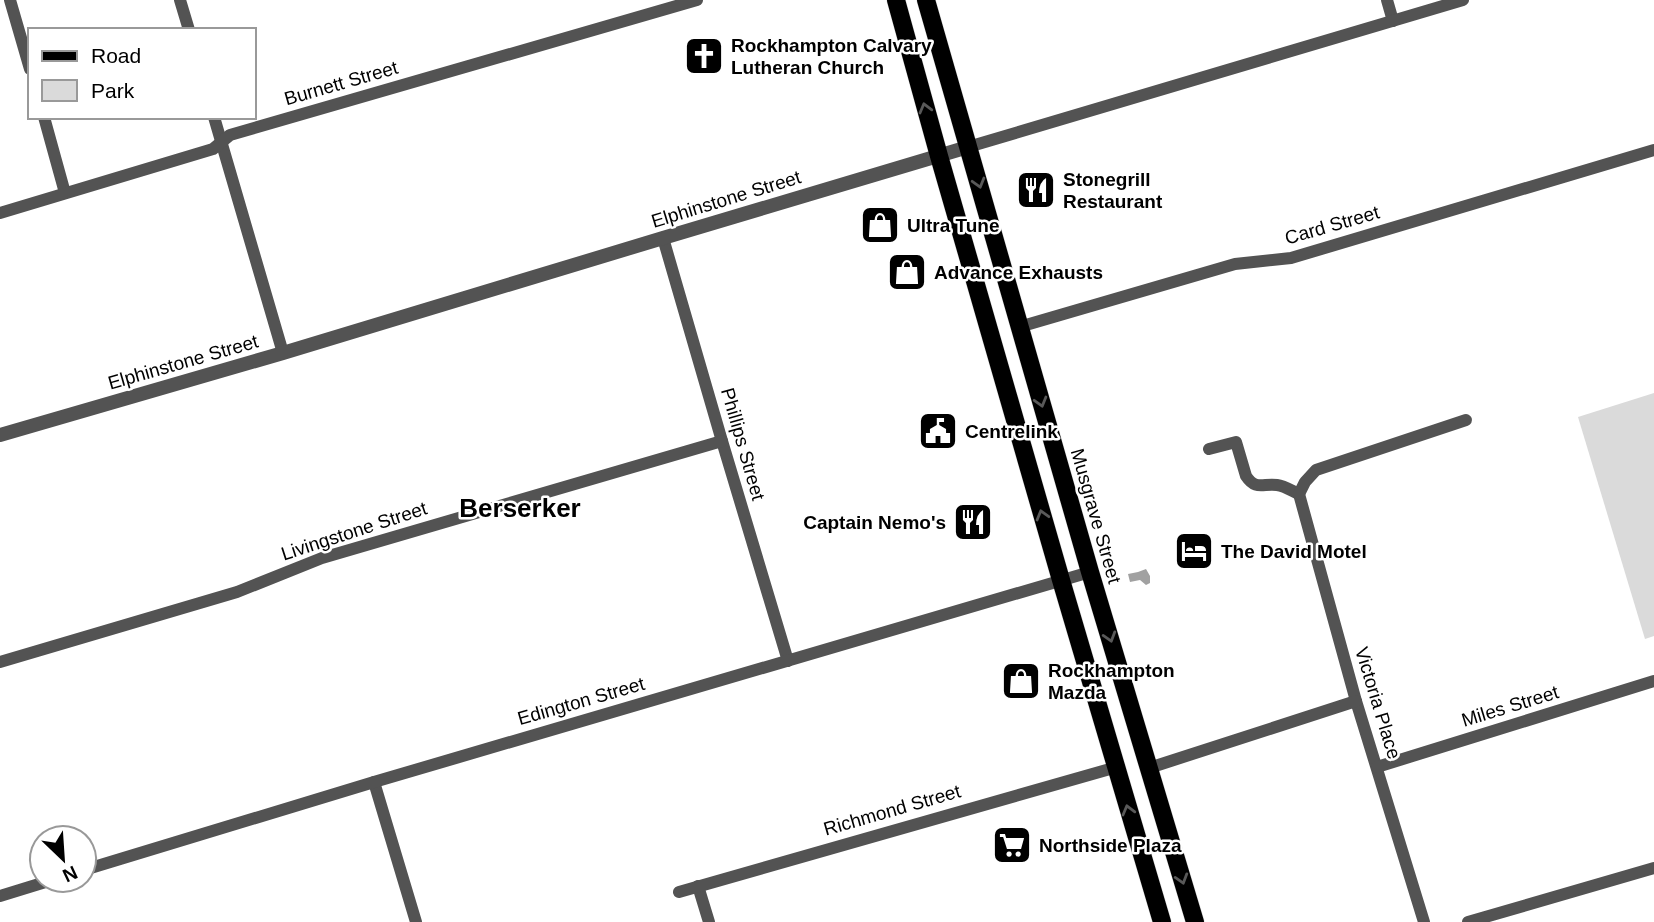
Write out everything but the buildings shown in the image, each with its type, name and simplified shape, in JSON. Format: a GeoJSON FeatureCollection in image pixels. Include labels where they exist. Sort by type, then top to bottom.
{"type":"FeatureCollection","features":[{"type":"Feature","properties":{"kind":"main road"},"geometry":{"type":"LineString","coordinates":[[895,0],[1162,922]]}},
{"type":"Feature","properties":{"kind":"main road","name":"Musgrave Street"},"geometry":{"type":"LineString","coordinates":[[926,0],[1090,572],[1195,922]]}},
{"type":"Feature","properties":{"kind":"street"},"geometry":{"type":"LineString","coordinates":[[10,0],[28,62]]}},
{"type":"Feature","properties":{"kind":"street"},"geometry":{"type":"LineString","coordinates":[[180,0],[188,28]]}},
{"type":"Feature","properties":{"kind":"street","name":"Burnett Street"},"geometry":{"type":"LineString","coordinates":[[0,213],[213,149],[230,135],[697,0]]}},
{"type":"Feature","properties":{"kind":"street"},"geometry":{"type":"LineString","coordinates":[[1387,0],[1393,21]]}},
{"type":"Feature","properties":{"kind":"street","name":"Elphinstone Street"},"geometry":{"type":"LineString","coordinates":[[0,435],[1463,0]]}},
{"type":"Feature","properties":{"kind":"street"},"geometry":{"type":"LineString","coordinates":[[45,119],[65,193]]}},
{"type":"Feature","properties":{"kind":"street"},"geometry":{"type":"LineString","coordinates":[[215,119],[283,353]]}},
{"type":"Feature","properties":{"kind":"street","name":"Card Street"},"geometry":{"type":"LineString","coordinates":[[1019,327],[1235,264],[1291,258],[1654,150]]}},
{"type":"Feature","properties":{"kind":"street","name":"Phillips Street"},"geometry":{"type":"LineString","coordinates":[[663,237],[788,661]]}},
{"type":"Feature","properties":{"kind":"street"},"geometry":{"type":"LineString","coordinates":[[1209,449],[1236,442],[1249,481],[1259,485],[1279,485],[1298,494],[1316,470],[1466,420]]}},
{"type":"Feature","properties":{"kind":"street","name":"Livingstone Street"},"geometry":{"type":"LineString","coordinates":[[0,662],[237,592],[322,558],[722,440]]}},
{"type":"Feature","properties":{"kind":"street","name":"Victoria Place"},"geometry":{"type":"LineString","coordinates":[[1298,494],[1356,701],[1424,922]]}},
{"type":"Feature","properties":{"kind":"street","name":"Edington Street"},"geometry":{"type":"LineString","coordinates":[[98,866],[1090,572]]}},
{"type":"Feature","properties":{"kind":"street","name":"Miles Street"},"geometry":{"type":"LineString","coordinates":[[1377,767],[1654,681]]}},
{"type":"Feature","properties":{"kind":"street"},"geometry":{"type":"LineString","coordinates":[[1149,768],[1356,701]]}},
{"type":"Feature","properties":{"kind":"street","name":"Richmond Street"},"geometry":{"type":"LineString","coordinates":[[679,892],[1117,767]]}},
{"type":"Feature","properties":{"kind":"street"},"geometry":{"type":"LineString","coordinates":[[374,782],[416,922]]}},
{"type":"Feature","properties":{"kind":"street"},"geometry":{"type":"LineString","coordinates":[[1468,922],[1654,868]]}},
{"type":"Feature","properties":{"kind":"street"},"geometry":{"type":"LineString","coordinates":[[698,886],[709,922]]}},
{"type":"Feature","properties":{"kind":"street"},"geometry":{"type":"LineString","coordinates":[[0,896],[28,887]]}},
{"type":"Feature","properties":{"kind":"green space"},"geometry":{"type":"Polygon","coordinates":[[[1654,393],[1654,636],[1645,639],[1578,417],[1654,393]]]}},
{"type":"Feature","properties":{"kind":"shaded area"},"geometry":{"type":"Polygon","coordinates":[[[1146,569],[1150,583],[1146,585],[1140,580],[1130,582],[1128,574],[1146,569]]]}},
{"type":"Feature","properties":{"kind":"place","name":"Rockhampton Calvary Lutheran Church"},"geometry":{"type":"Point","coordinates":[704,56]}},
{"type":"Feature","properties":{"kind":"place","name":"Stonegrill Restaurant"},"geometry":{"type":"Point","coordinates":[1036,190]}},
{"type":"Feature","properties":{"kind":"place","name":"Ultra Tune"},"geometry":{"type":"Point","coordinates":[880,225]}},
{"type":"Feature","properties":{"kind":"place","name":"Advance Exhausts"},"geometry":{"type":"Point","coordinates":[907,272]}},
{"type":"Feature","properties":{"kind":"place","name":"Centrelink"},"geometry":{"type":"Point","coordinates":[938,431]}},
{"type":"Feature","properties":{"kind":"place","name":"Captain Nemo's"},"geometry":{"type":"Point","coordinates":[973,522]}},
{"type":"Feature","properties":{"kind":"place","name":"The David Motel"},"geometry":{"type":"Point","coordinates":[1194,551]}},
{"type":"Feature","properties":{"kind":"place","name":"Rockhampton Mazda"},"geometry":{"type":"Point","coordinates":[1021,681]}},
{"type":"Feature","properties":{"kind":"place","name":"Northside Plaza"},"geometry":{"type":"Point","coordinates":[1012,845]}},
{"type":"Feature","properties":{"kind":"district","name":"Berserker"},"geometry":{"type":"Point","coordinates":[520,508]}}]}
